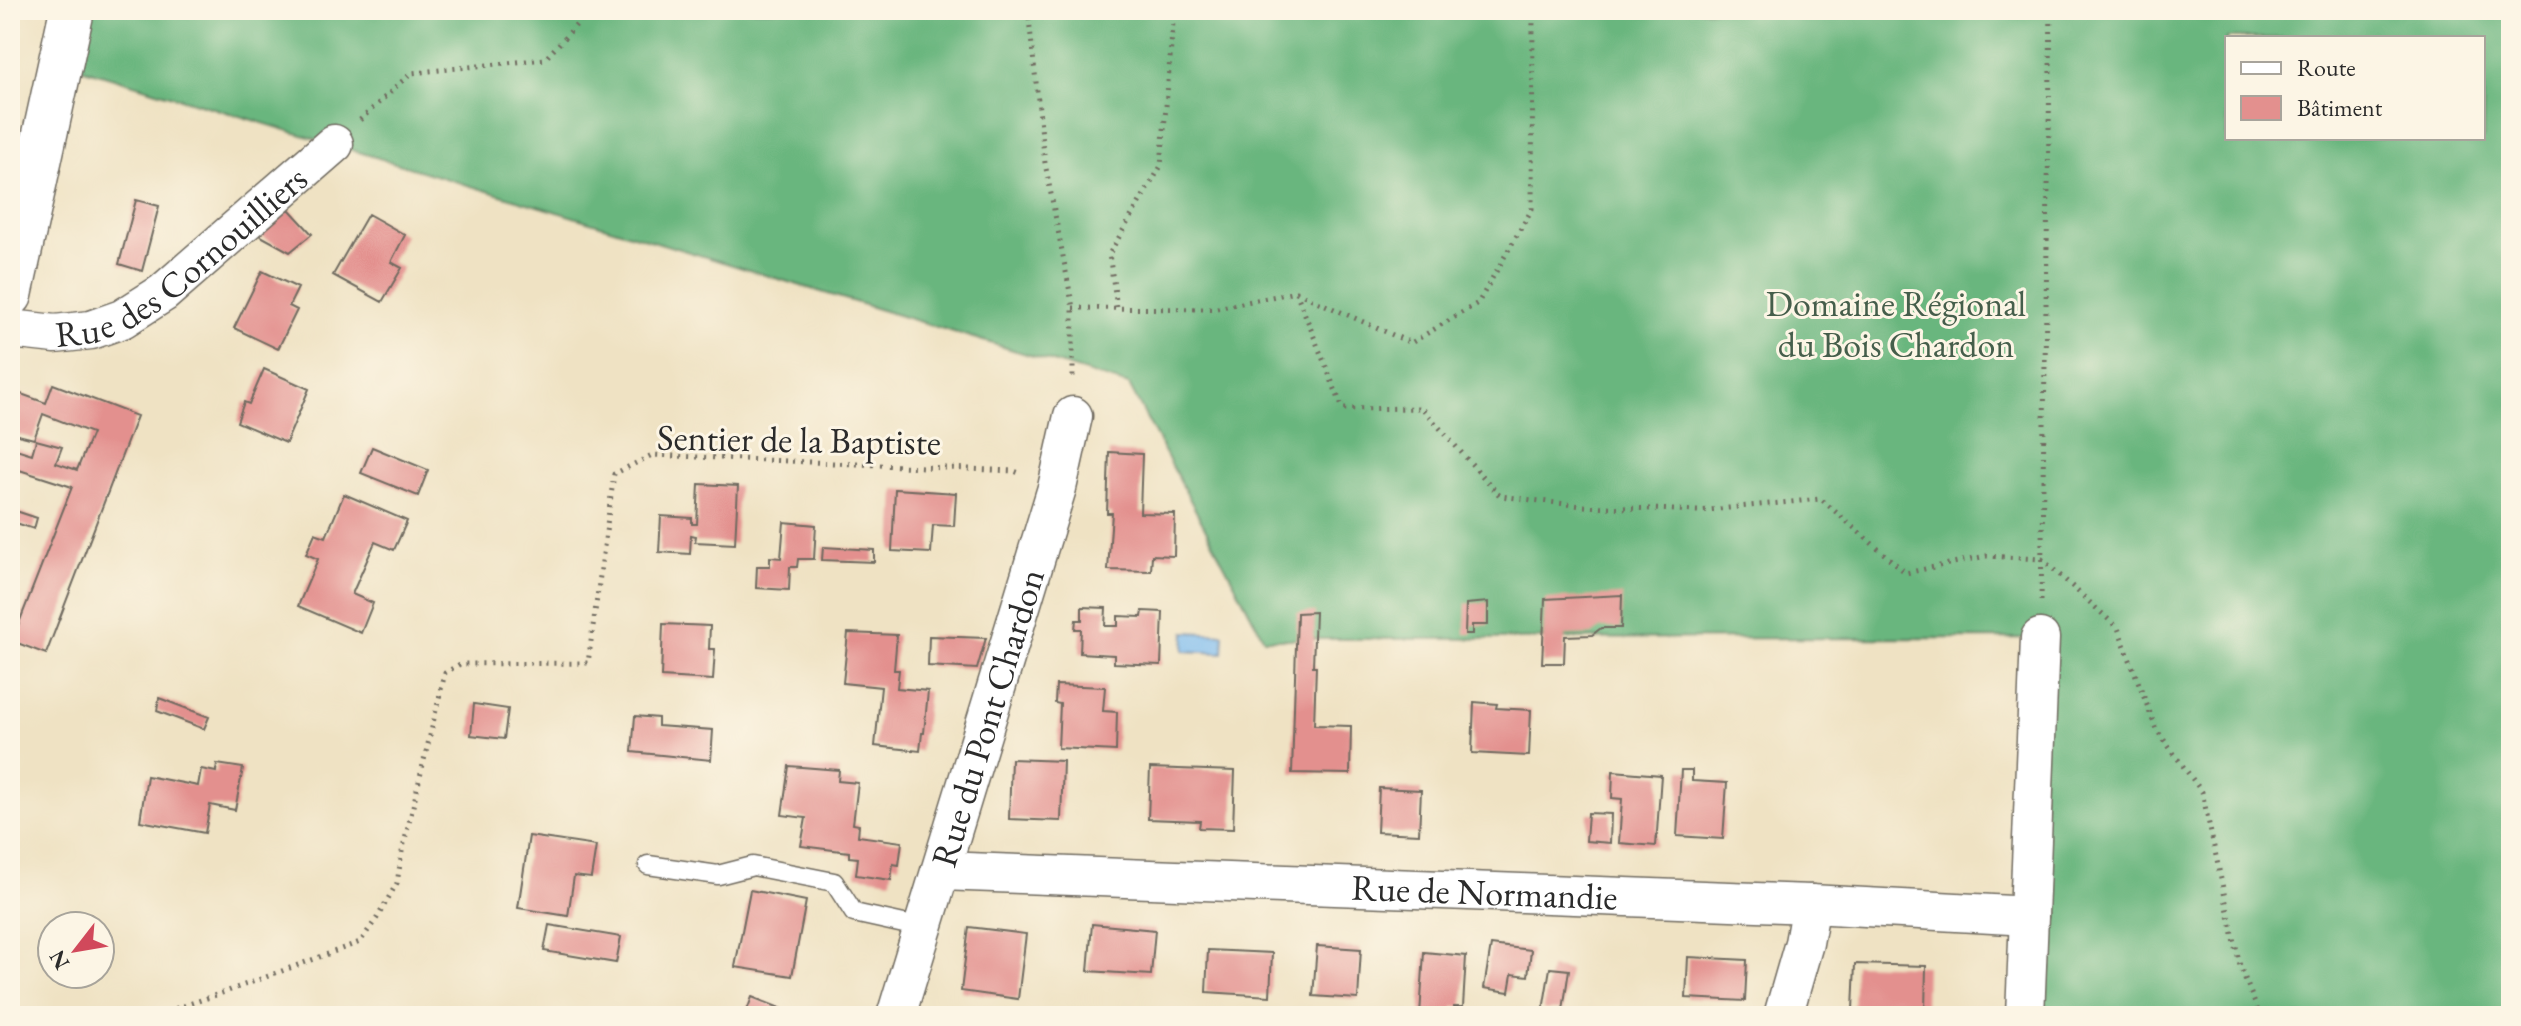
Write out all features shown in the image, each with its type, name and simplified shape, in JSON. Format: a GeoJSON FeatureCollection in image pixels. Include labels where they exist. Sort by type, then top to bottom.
{"type":"FeatureCollection","features":[{"type":"Feature","properties":{"kind":"main road"},"geometry":{"type":"LineString","coordinates":[[10,295],[72,10]]}},
{"type":"Feature","properties":{"kind":"street","name":"Rue des Cornouilliers"},"geometry":{"type":"LineString","coordinates":[[10,329],[55,334],[91,330],[122,319],[163,293],[334,144]]}},
{"type":"Feature","properties":{"kind":"street","name":"Rue du Pont Chardon"},"geometry":{"type":"LineString","coordinates":[[896,1016],[1057,488],[1073,416]]}},
{"type":"Feature","properties":{"kind":"street"},"geometry":{"type":"LineString","coordinates":[[2025,1016],[2040,638]]}},
{"type":"Feature","properties":{"kind":"street","name":"Rue de Normandie"},"geometry":{"type":"LineString","coordinates":[[941,871],[1811,904],[2029,916]]}},
{"type":"Feature","properties":{"kind":"street"},"geometry":{"type":"LineString","coordinates":[[1783,1016],[1804,943],[1811,904]]}},
{"type":"Feature","properties":{"kind":"lane"},"geometry":{"type":"LineString","coordinates":[[648,865],[718,875],[753,866],[834,882],[854,913],[922,928]]}},
{"type":"Feature","properties":{"kind":"path"},"geometry":{"type":"LineString","coordinates":[[334,144],[411,73],[545,59],[590,10]]}},
{"type":"Feature","properties":{"kind":"path"},"geometry":{"type":"LineString","coordinates":[[1028,10],[1045,163],[1073,308],[1073,416]]}},
{"type":"Feature","properties":{"kind":"path"},"geometry":{"type":"LineString","coordinates":[[1117,307],[1109,254],[1161,166],[1174,10]]}},
{"type":"Feature","properties":{"kind":"path"},"geometry":{"type":"LineString","coordinates":[[1073,308],[1212,309],[1296,292],[1411,343],[1478,303],[1532,209],[1533,10]]}},
{"type":"Feature","properties":{"kind":"path"},"geometry":{"type":"LineString","coordinates":[[2040,638],[2051,10]]}},
{"type":"Feature","properties":{"kind":"path"},"geometry":{"type":"LineString","coordinates":[[1296,292],[1343,409],[1422,408],[1500,496],[1582,506],[1698,511],[1821,499],[1906,573],[1986,556],[2042,559],[2118,628],[2156,729],[2202,792],[2240,966],[2260,1016]]}},
{"type":"Feature","properties":{"kind":"path","name":"Sentier de la Baptiste"},"geometry":{"type":"LineString","coordinates":[[153,1016],[360,942],[397,883],[445,673],[460,664],[588,663],[614,474],[652,455],[1014,471],[1057,488]]}},
{"type":"Feature","properties":{"kind":"green space","name":"Domaine Régional du Bois Chardon"},"geometry":{"type":"Polygon","coordinates":[[[71,10],[2511,10],[2511,1016],[2025,1016],[2040,638],[1264,639],[1129,385],[61,62],[71,10]]]}},
{"type":"Feature","properties":{"kind":"water"},"geometry":{"type":"Polygon","coordinates":[[[1185,632],[1224,634],[1223,653],[1184,651],[1185,632]]]}},
{"type":"Feature","properties":{"kind":"building"},"geometry":{"type":"Polygon","coordinates":[[[136,200],[159,206],[142,271],[119,264],[136,200]]]}},
{"type":"Feature","properties":{"kind":"building"},"geometry":{"type":"Polygon","coordinates":[[[289,209],[312,234],[290,252],[259,235],[289,209]]]}},
{"type":"Feature","properties":{"kind":"building"},"geometry":{"type":"Polygon","coordinates":[[[368,214],[405,235],[391,262],[402,268],[382,302],[333,275],[368,214]]]}},
{"type":"Feature","properties":{"kind":"building"},"geometry":{"type":"Polygon","coordinates":[[[262,271],[298,288],[289,306],[297,310],[278,349],[234,328],[262,271]]]}},
{"type":"Feature","properties":{"kind":"building"},"geometry":{"type":"Polygon","coordinates":[[[264,369],[309,389],[286,443],[237,422],[244,402],[249,404],[264,369]]]}},
{"type":"Feature","properties":{"kind":"building"},"geometry":{"type":"Polygon","coordinates":[[[53,384],[137,416],[46,654],[12,641],[72,487],[10,467],[10,447],[32,454],[36,440],[62,447],[56,463],[77,470],[92,433],[43,414],[34,439],[10,433],[10,390],[46,403],[53,384]]]}},
{"type":"Feature","properties":{"kind":"building"},"geometry":{"type":"Polygon","coordinates":[[[372,447],[428,470],[418,496],[361,473],[372,447]]]}},
{"type":"Feature","properties":{"kind":"building"},"geometry":{"type":"Polygon","coordinates":[[[1109,452],[1142,454],[1140,513],[1175,514],[1174,556],[1152,555],[1151,571],[1108,570],[1112,513],[1107,513],[1109,452]]]}},
{"type":"Feature","properties":{"kind":"building"},"geometry":{"type":"Polygon","coordinates":[[[699,484],[738,486],[735,544],[695,542],[696,536],[691,535],[690,554],[659,552],[661,516],[692,518],[692,524],[697,524],[699,484]]]}},
{"type":"Feature","properties":{"kind":"building"},"geometry":{"type":"Polygon","coordinates":[[[895,489],[956,493],[954,526],[933,525],[931,553],[892,551],[895,489]]]}},
{"type":"Feature","properties":{"kind":"building"},"geometry":{"type":"Polygon","coordinates":[[[344,494],[407,521],[394,550],[375,542],[352,594],[373,603],[361,633],[298,606],[318,559],[306,554],[315,533],[326,537],[344,494]]]}},
{"type":"Feature","properties":{"kind":"building"},"geometry":{"type":"Polygon","coordinates":[[[10,509],[37,518],[34,529],[10,521],[10,509]]]}},
{"type":"Feature","properties":{"kind":"building"},"geometry":{"type":"Polygon","coordinates":[[[784,522],[816,525],[814,559],[798,559],[797,567],[790,567],[789,590],[756,588],[757,566],[770,566],[770,557],[781,558],[784,522]]]}},
{"type":"Feature","properties":{"kind":"building"},"geometry":{"type":"Polygon","coordinates":[[[823,547],[874,550],[874,562],[822,560],[823,547]]]}},
{"type":"Feature","properties":{"kind":"building"},"geometry":{"type":"Polygon","coordinates":[[[1622,595],[1621,628],[1601,628],[1592,635],[1565,636],[1564,663],[1542,663],[1545,599],[1622,595]]]}},
{"type":"Feature","properties":{"kind":"building"},"geometry":{"type":"Polygon","coordinates":[[[1488,602],[1488,625],[1472,625],[1472,634],[1465,634],[1466,604],[1488,602]]]}},
{"type":"Feature","properties":{"kind":"building"},"geometry":{"type":"Polygon","coordinates":[[[1082,607],[1106,608],[1105,626],[1118,626],[1118,616],[1142,617],[1143,611],[1163,612],[1161,665],[1114,663],[1114,655],[1080,653],[1081,629],[1075,629],[1076,620],[1082,620],[1082,607]]]}},
{"type":"Feature","properties":{"kind":"building"},"geometry":{"type":"Polygon","coordinates":[[[1315,612],[1314,725],[1351,726],[1350,774],[1292,773],[1297,613],[1315,612]]]}},
{"type":"Feature","properties":{"kind":"building"},"geometry":{"type":"Polygon","coordinates":[[[663,624],[710,626],[709,649],[715,649],[713,680],[661,677],[663,624]]]}},
{"type":"Feature","properties":{"kind":"building"},"geometry":{"type":"Polygon","coordinates":[[[848,633],[897,635],[894,670],[899,670],[897,688],[928,691],[920,751],[875,746],[881,687],[843,683],[848,633]]]}},
{"type":"Feature","properties":{"kind":"building"},"geometry":{"type":"Polygon","coordinates":[[[929,636],[986,638],[977,669],[928,666],[929,636]]]}},
{"type":"Feature","properties":{"kind":"building"},"geometry":{"type":"Polygon","coordinates":[[[1056,685],[1105,687],[1103,711],[1117,712],[1116,751],[1058,748],[1060,704],[1055,703],[1056,685]]]}},
{"type":"Feature","properties":{"kind":"building"},"geometry":{"type":"Polygon","coordinates":[[[159,698],[209,717],[204,729],[157,711],[159,698]]]}},
{"type":"Feature","properties":{"kind":"building"},"geometry":{"type":"Polygon","coordinates":[[[1474,702],[1497,704],[1496,708],[1531,710],[1529,756],[1472,753],[1474,702]]]}},
{"type":"Feature","properties":{"kind":"building"},"geometry":{"type":"Polygon","coordinates":[[[474,704],[508,709],[504,739],[471,735],[474,704]]]}},
{"type":"Feature","properties":{"kind":"building"},"geometry":{"type":"Polygon","coordinates":[[[635,716],[658,718],[658,726],[713,730],[711,760],[632,752],[635,716]]]}},
{"type":"Feature","properties":{"kind":"building"},"geometry":{"type":"Polygon","coordinates":[[[1011,759],[1063,761],[1061,821],[1009,819],[1011,759]]]}},
{"type":"Feature","properties":{"kind":"building"},"geometry":{"type":"Polygon","coordinates":[[[217,764],[243,768],[235,810],[210,805],[205,833],[140,821],[147,776],[198,786],[201,769],[216,772],[217,764]]]}},
{"type":"Feature","properties":{"kind":"building"},"geometry":{"type":"Polygon","coordinates":[[[789,766],[839,770],[838,781],[858,783],[853,824],[859,825],[858,836],[902,842],[899,865],[893,864],[891,880],[856,875],[858,858],[849,857],[849,852],[801,846],[806,818],[782,815],[789,766]]]}},
{"type":"Feature","properties":{"kind":"building"},"geometry":{"type":"Polygon","coordinates":[[[1150,768],[1235,771],[1233,829],[1199,828],[1200,821],[1148,819],[1150,768]]]}},
{"type":"Feature","properties":{"kind":"building"},"geometry":{"type":"Polygon","coordinates":[[[1681,770],[1692,770],[1692,781],[1727,783],[1723,839],[1677,836],[1681,770]]]}},
{"type":"Feature","properties":{"kind":"building"},"geometry":{"type":"Polygon","coordinates":[[[1613,771],[1661,775],[1656,846],[1619,843],[1622,799],[1612,798],[1613,771]]]}},
{"type":"Feature","properties":{"kind":"building"},"geometry":{"type":"Polygon","coordinates":[[[1379,788],[1421,790],[1419,834],[1377,832],[1379,788]]]}},
{"type":"Feature","properties":{"kind":"building"},"geometry":{"type":"Polygon","coordinates":[[[1588,813],[1611,814],[1610,843],[1586,841],[1588,813]]]}},
{"type":"Feature","properties":{"kind":"building"},"geometry":{"type":"Polygon","coordinates":[[[529,836],[596,846],[591,878],[574,876],[568,916],[518,908],[529,836]]]}},
{"type":"Feature","properties":{"kind":"building"},"geometry":{"type":"Polygon","coordinates":[[[750,890],[806,901],[792,976],[735,967],[750,890]]]}},
{"type":"Feature","properties":{"kind":"building"},"geometry":{"type":"Polygon","coordinates":[[[1092,924],[1155,930],[1151,975],[1088,971],[1092,924]]]}},
{"type":"Feature","properties":{"kind":"building"},"geometry":{"type":"Polygon","coordinates":[[[549,925],[621,937],[616,963],[544,951],[549,925]]]}},
{"type":"Feature","properties":{"kind":"building"},"geometry":{"type":"Polygon","coordinates":[[[969,927],[1026,934],[1018,999],[961,991],[969,927]]]}},
{"type":"Feature","properties":{"kind":"building"},"geometry":{"type":"Polygon","coordinates":[[[1491,945],[1531,950],[1528,976],[1512,974],[1509,992],[1484,988],[1491,945]]]}},
{"type":"Feature","properties":{"kind":"building"},"geometry":{"type":"Polygon","coordinates":[[[1317,946],[1361,949],[1358,999],[1313,996],[1317,946]]]}},
{"type":"Feature","properties":{"kind":"building"},"geometry":{"type":"Polygon","coordinates":[[[1208,950],[1272,953],[1270,996],[1206,992],[1208,950]]]}},
{"type":"Feature","properties":{"kind":"building"},"geometry":{"type":"Polygon","coordinates":[[[1424,952],[1466,956],[1463,1007],[1454,1007],[1454,1016],[1420,1016],[1424,952]]]}},
{"type":"Feature","properties":{"kind":"building"},"geometry":{"type":"Polygon","coordinates":[[[1688,957],[1747,960],[1745,1001],[1686,998],[1688,957]]]}},
{"type":"Feature","properties":{"kind":"building"},"geometry":{"type":"Polygon","coordinates":[[[1855,964],[1926,966],[1925,1012],[1853,1010],[1855,964]]]}},
{"type":"Feature","properties":{"kind":"building"},"geometry":{"type":"Polygon","coordinates":[[[1550,968],[1569,970],[1563,1010],[1543,1010],[1550,968]]]}},
{"type":"Feature","properties":{"kind":"building"},"geometry":{"type":"Polygon","coordinates":[[[752,997],[800,1016],[745,1016],[752,997]]]}}]}
